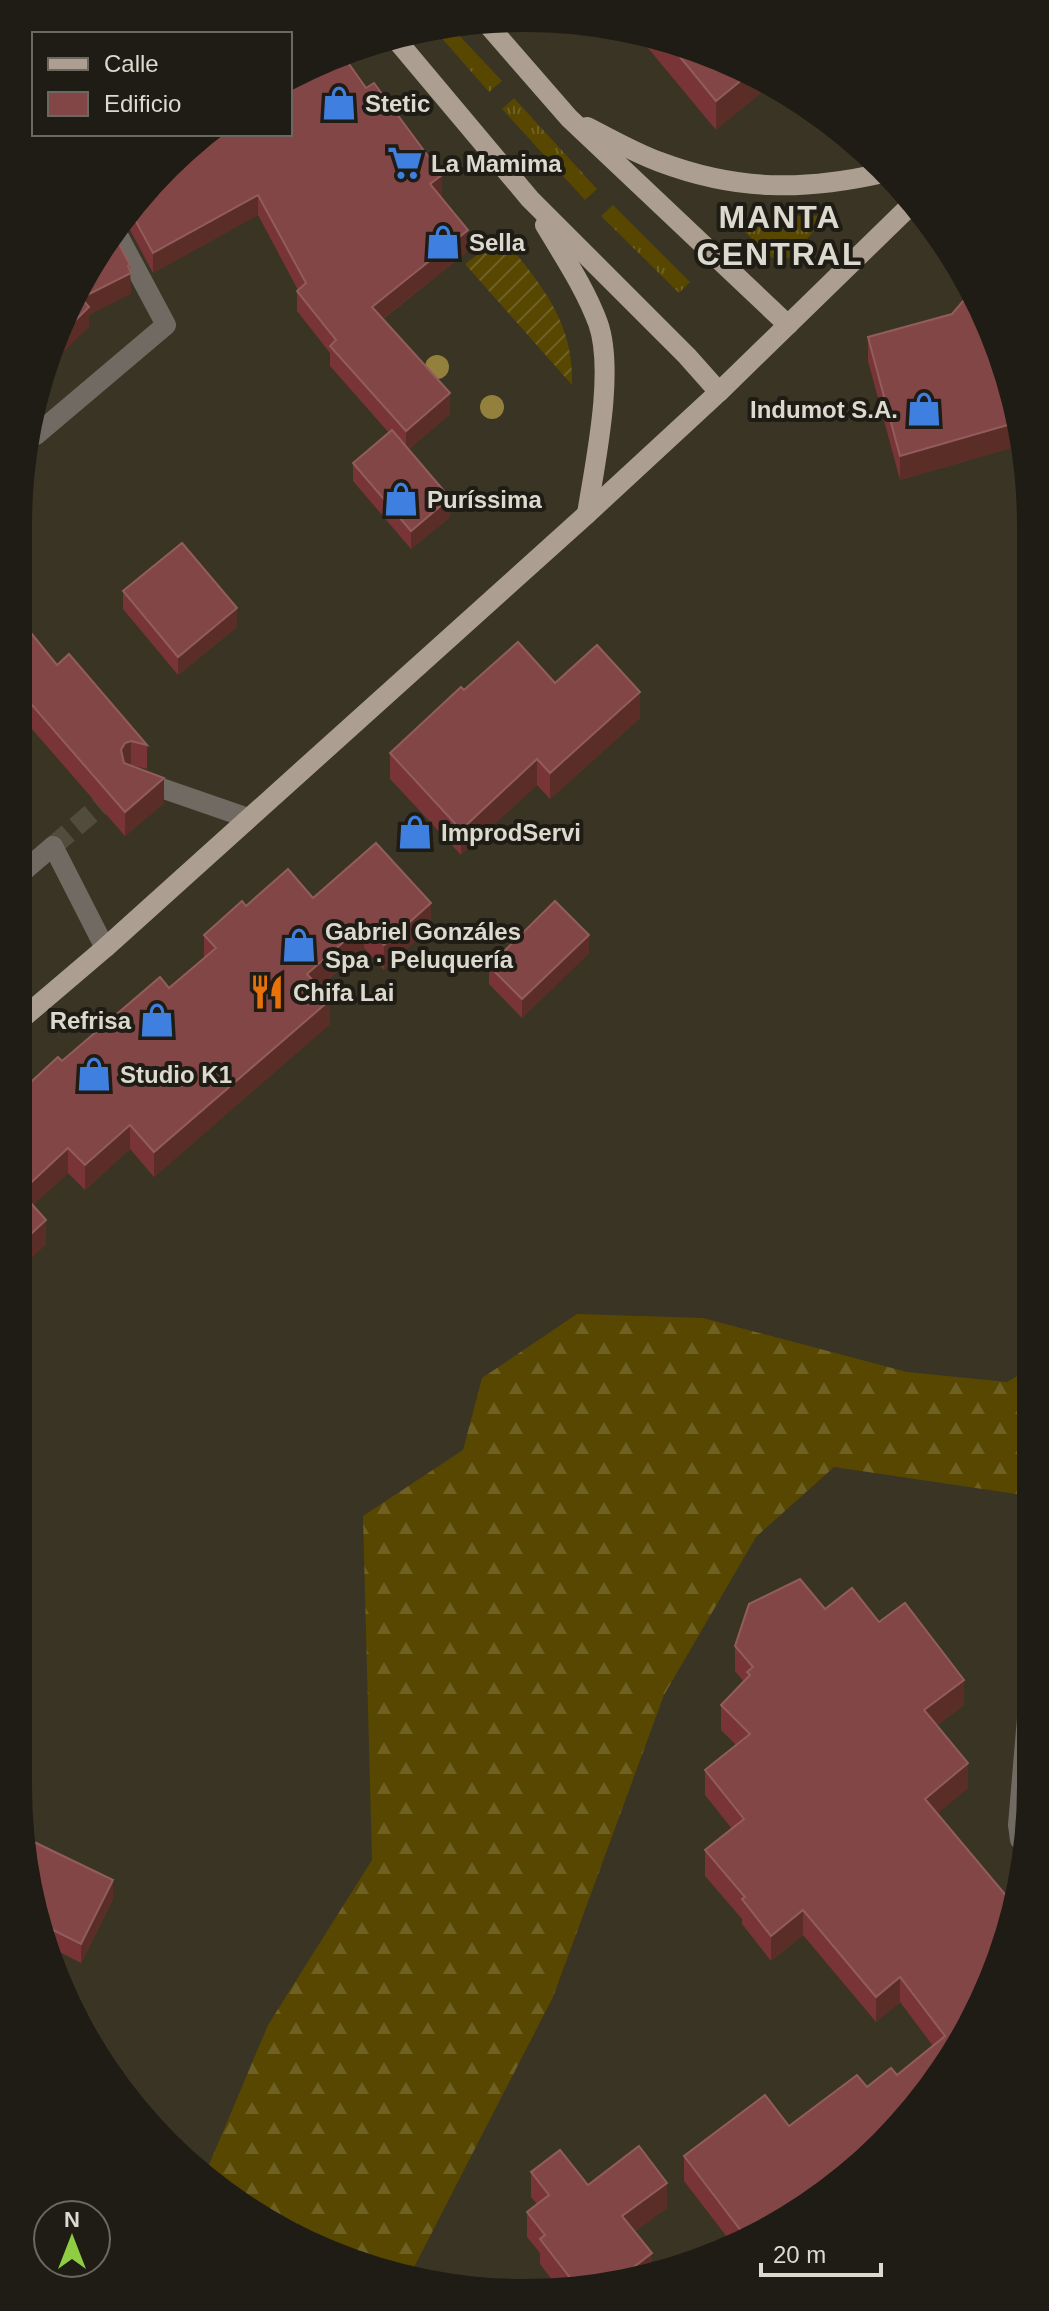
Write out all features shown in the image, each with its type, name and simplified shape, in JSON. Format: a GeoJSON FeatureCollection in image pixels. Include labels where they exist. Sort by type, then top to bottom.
{"type":"FeatureCollection","features":[{"type":"Feature","properties":{"kind":"main road"},"geometry":{"type":"LineString","coordinates":[[495,33],[569,118],[788,325]]}},
{"type":"Feature","properties":{"kind":"main road"},"geometry":{"type":"LineString","coordinates":[[403,48],[530,199],[719,392]]}},
{"type":"Feature","properties":{"kind":"main road"},"geometry":{"type":"LineString","coordinates":[[569,118],[657,161],[711,179],[781,186],[820,185],[872,175]]}},
{"type":"Feature","properties":{"kind":"main road"},"geometry":{"type":"LineString","coordinates":[[530,199],[582,288],[599,327],[604,367],[603,413],[587,514]]}},
{"type":"Feature","properties":{"kind":"main road"},"geometry":{"type":"LineString","coordinates":[[32,1010],[587,514],[719,392],[904,212]]}},
{"type":"Feature","properties":{"kind":"street"},"geometry":{"type":"LineString","coordinates":[[41,431],[166,325],[122,242]]}},
{"type":"Feature","properties":{"kind":"street"},"geometry":{"type":"LineString","coordinates":[[133,778],[248,818]]}},
{"type":"Feature","properties":{"kind":"street"},"geometry":{"type":"LineString","coordinates":[[32,864],[53,846],[105,948]]}},
{"type":"Feature","properties":{"kind":"green space"},"geometry":{"type":"Polygon","coordinates":[[[460,36],[502,81],[489,92],[442,39],[460,36]]]}},
{"type":"Feature","properties":{"kind":"green space"},"geometry":{"type":"Polygon","coordinates":[[[514,98],[597,189],[585,200],[502,109],[514,98]]]}},
{"type":"Feature","properties":{"kind":"green space"},"geometry":{"type":"Polygon","coordinates":[[[613,205],[690,282],[679,293],[601,216],[613,205]]]}},
{"type":"Feature","properties":{"kind":"green space"},"geometry":{"type":"Polygon","coordinates":[[[727,215],[826,216],[792,257],[779,261],[727,215]]]}},
{"type":"Feature","properties":{"kind":"green space"},"geometry":{"type":"Polygon","coordinates":[[[502,236],[541,287],[561,322],[571,362],[572,385],[465,264],[502,236]]]}},
{"type":"Feature","properties":{"kind":"green space"},"geometry":{"type":"Polygon","coordinates":[[[577,1314],[703,1318],[907,1372],[1007,1382],[1017,1376],[1017,1494],[834,1467],[756,1537],[664,1695],[553,1997],[414,2266],[366,2253],[307,2228],[251,2196],[209,2164],[268,2025],[372,1860],[363,1516],[463,1450],[482,1378],[577,1314]]]}},
{"type":"Feature","properties":{"kind":"building"},"geometry":{"type":"Polygon","coordinates":[[[680,57],[739,82],[716,101],[680,57]]]}},
{"type":"Feature","properties":{"kind":"building"},"geometry":{"type":"Polygon","coordinates":[[[349,64],[366,88],[374,83],[442,175],[430,184],[468,230],[372,307],[450,393],[406,431],[330,346],[336,340],[297,291],[306,283],[258,195],[153,253],[136,222],[176,176],[222,136],[292,136],[292,91],[349,64]]]}},
{"type":"Feature","properties":{"kind":"building"},"geometry":{"type":"Polygon","coordinates":[[[120,245],[131,273],[90,294],[120,245]]]}},
{"type":"Feature","properties":{"kind":"building"},"geometry":{"type":"Polygon","coordinates":[[[963,301],[991,366],[1007,425],[900,456],[868,337],[952,314],[963,301]]]}},
{"type":"Feature","properties":{"kind":"building"},"geometry":{"type":"Polygon","coordinates":[[[85,303],[89,307],[78,318],[85,303]]]}},
{"type":"Feature","properties":{"kind":"building","name":"Puríssima"},"geometry":{"type":"Polygon","coordinates":[[[392,430],[450,498],[411,531],[353,463],[392,430]]]}},
{"type":"Feature","properties":{"kind":"building"},"geometry":{"type":"Polygon","coordinates":[[[182,543],[237,608],[178,657],[123,591],[182,543]]]}},
{"type":"Feature","properties":{"kind":"building"},"geometry":{"type":"Polygon","coordinates":[[[32,634],[57,665],[69,654],[147,745],[131,741],[125,743],[121,750],[124,763],[164,778],[125,812],[32,705],[32,634]]]}},
{"type":"Feature","properties":{"kind":"building"},"geometry":{"type":"Polygon","coordinates":[[[518,642],[555,683],[597,645],[640,692],[550,773],[537,759],[461,830],[390,753],[461,687],[464,690],[518,642]]]}},
{"type":"Feature","properties":{"kind":"building"},"geometry":{"type":"Polygon","coordinates":[[[376,843],[431,903],[384,945],[364,924],[307,974],[330,1000],[154,1152],[130,1125],[85,1165],[68,1148],[32,1182],[32,1081],[58,1057],[62,1061],[160,977],[169,988],[216,948],[204,935],[242,901],[246,906],[288,869],[313,898],[376,843]]]}},
{"type":"Feature","properties":{"kind":"building"},"geometry":{"type":"Polygon","coordinates":[[[555,901],[589,935],[522,999],[489,966],[555,901]]]}},
{"type":"Feature","properties":{"kind":"building"},"geometry":{"type":"Polygon","coordinates":[[[32,1204],[46,1220],[32,1233],[32,1204]]]}},
{"type":"Feature","properties":{"kind":"building"},"geometry":{"type":"Polygon","coordinates":[[[800,1579],[825,1609],[852,1588],[879,1622],[905,1603],[964,1680],[924,1710],[968,1763],[925,1799],[1005,1894],[980,1975],[951,2033],[915,2086],[873,2135],[849,2157],[798,2196],[740,2229],[684,2156],[765,2095],[789,2126],[857,2075],[867,2087],[891,2068],[897,2075],[945,2036],[900,1977],[876,1997],[803,1910],[771,1936],[742,1899],[745,1897],[705,1850],[744,1819],[705,1770],[750,1734],[721,1705],[750,1675],[747,1672],[753,1667],[735,1646],[749,1604],[800,1579]]]}},
{"type":"Feature","properties":{"kind":"building"},"geometry":{"type":"Polygon","coordinates":[[[35,1843],[113,1880],[81,1944],[54,1930],[41,1883],[35,1843]]]}},
{"type":"Feature","properties":{"kind":"building"},"geometry":{"type":"Polygon","coordinates":[[[639,2146],[667,2183],[622,2216],[652,2253],[634,2267],[569,2277],[540,2239],[545,2235],[527,2212],[549,2195],[531,2172],[560,2150],[588,2185],[639,2146]]]}},
{"type":"Feature","properties":{"kind":"tunnel"},"geometry":{"type":"LineString","coordinates":[[53,846],[120,789]]}},
{"type":"Feature","properties":{"kind":"place","name":"Stetic"},"geometry":{"type":"Point","coordinates":[339,103]}},
{"type":"Feature","properties":{"kind":"place","name":"La Mamima"},"geometry":{"type":"Point","coordinates":[405,163]}},
{"type":"Feature","properties":{"kind":"place","name":"Sella"},"geometry":{"type":"Point","coordinates":[443,242]}},
{"type":"Feature","properties":{"kind":"place","name":"Indumot S.A."},"geometry":{"type":"Point","coordinates":[924,409]}},
{"type":"Feature","properties":{"kind":"place","name":"Puríssima"},"geometry":{"type":"Point","coordinates":[401,499]}},
{"type":"Feature","properties":{"kind":"place","name":"ImprodServi"},"geometry":{"type":"Point","coordinates":[415,832]}},
{"type":"Feature","properties":{"kind":"place","name":"Gabriel Gonzáles Spa · Peluquería"},"geometry":{"type":"Point","coordinates":[299,945]}},
{"type":"Feature","properties":{"kind":"place","name":"Chifa Lai"},"geometry":{"type":"Point","coordinates":[267,992]}},
{"type":"Feature","properties":{"kind":"place","name":"Refrisa"},"geometry":{"type":"Point","coordinates":[157,1020]}},
{"type":"Feature","properties":{"kind":"place","name":"Studio K1"},"geometry":{"type":"Point","coordinates":[94,1074]}},
{"type":"Feature","properties":{"kind":"district","name":"MANTA CENTRAL"},"geometry":{"type":"Point","coordinates":[780,236]}}]}
